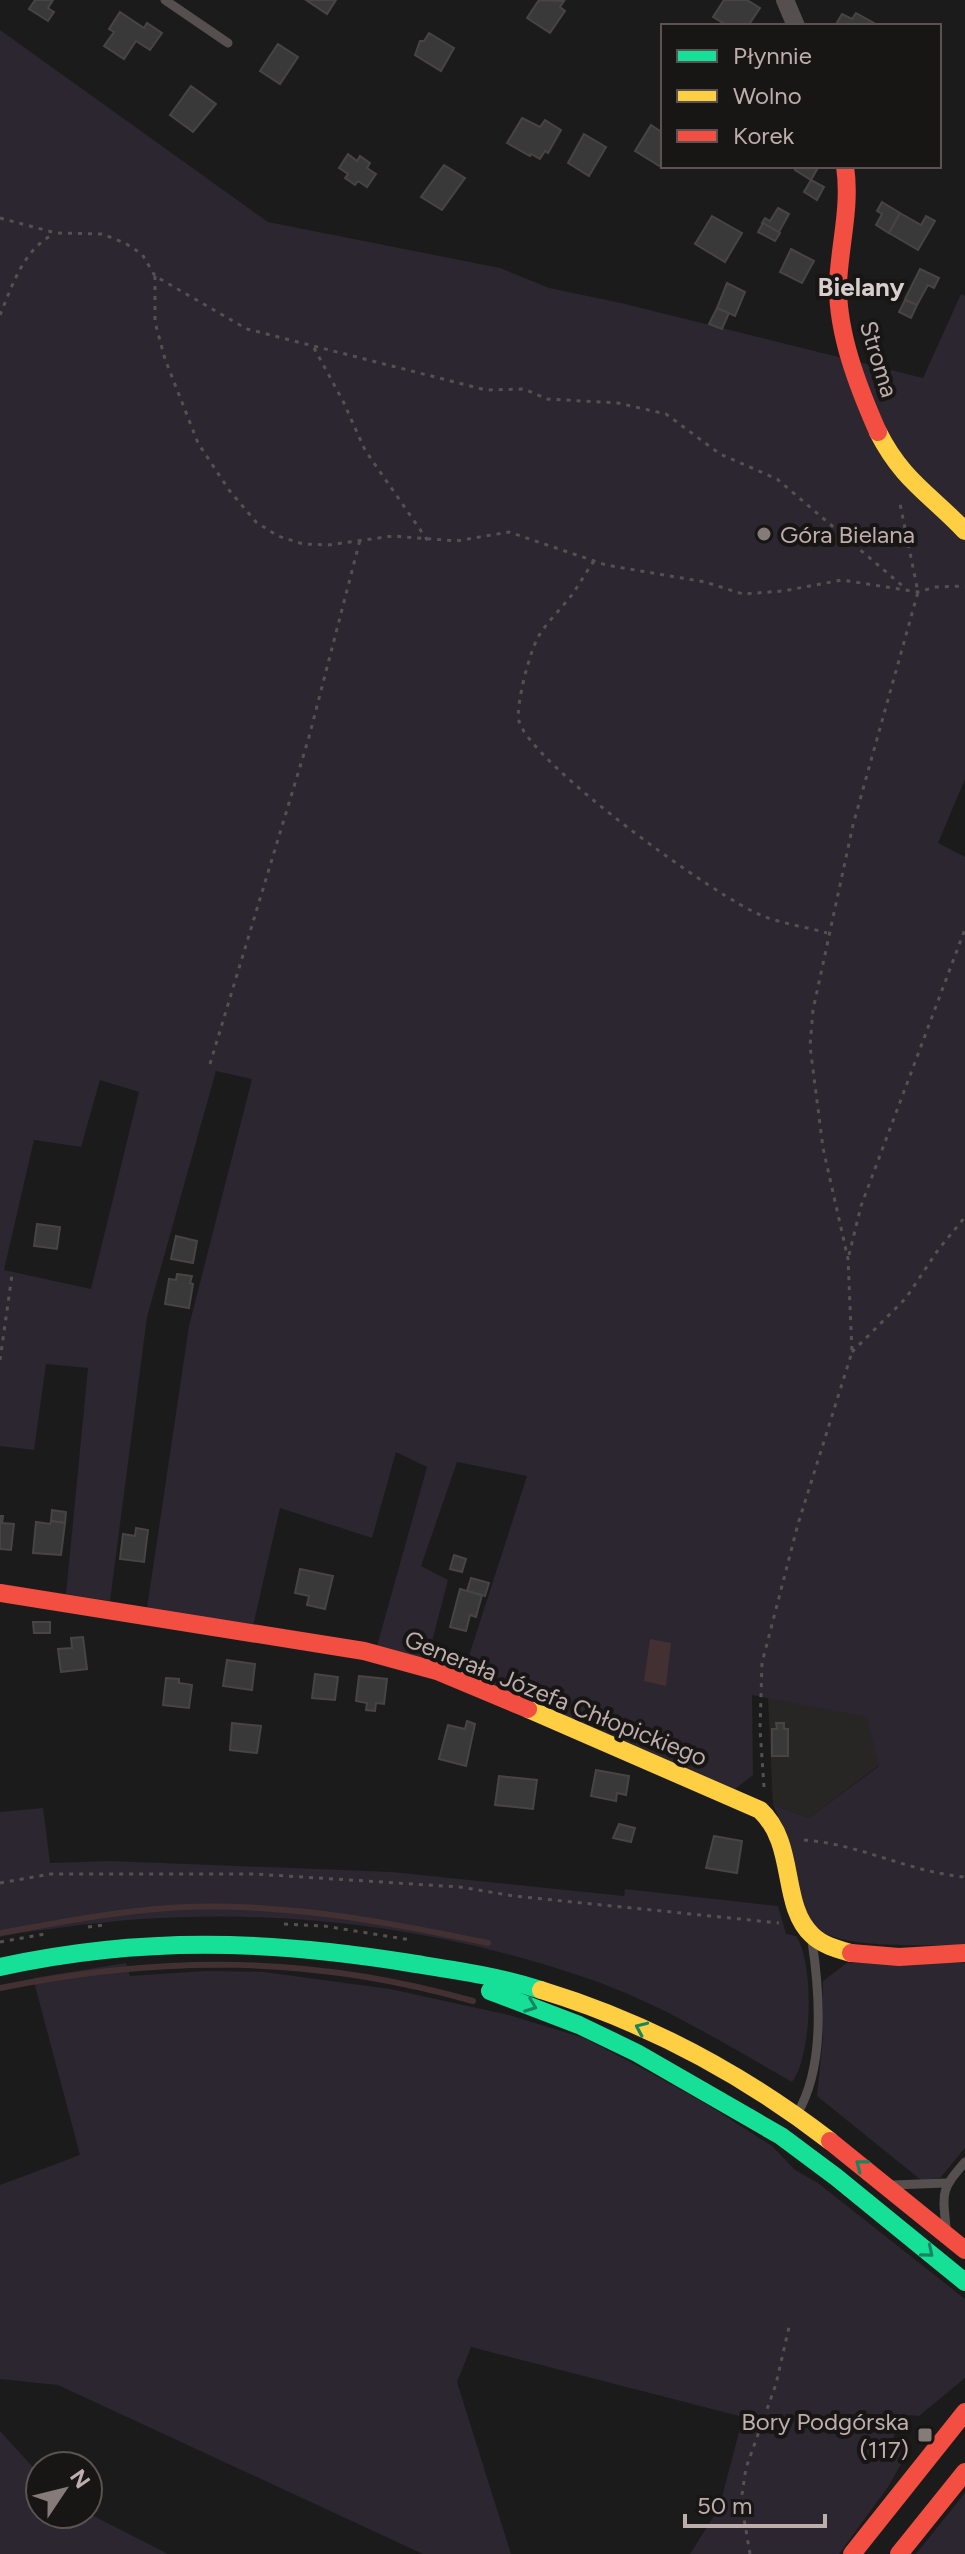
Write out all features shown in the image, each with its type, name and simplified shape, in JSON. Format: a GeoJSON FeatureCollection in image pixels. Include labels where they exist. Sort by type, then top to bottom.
{"type":"FeatureCollection","features":[{"type":"Feature","properties":{"kind":"main road","name":"Stroma"},"geometry":{"type":"LineString","coordinates":[[845,168],[846,212],[838,290],[843,331],[876,430],[898,467],[965,531]]}},
{"type":"Feature","properties":{"kind":"main road","name":"Generała Józefa Chłopickiego"},"geometry":{"type":"LineString","coordinates":[[0,1593],[129,1610],[340,1645],[409,1660],[488,1690],[624,1749],[766,1815]]}},
{"type":"Feature","properties":{"kind":"main road"},"geometry":{"type":"LineString","coordinates":[[766,1815],[780,1838],[807,1932],[834,1949],[889,1957],[965,1953]]}},
{"type":"Feature","properties":{"kind":"main road"},"geometry":{"type":"LineString","coordinates":[[0,1967],[106,1949],[204,1944],[320,1949],[498,1978],[617,2018],[724,2070],[795,2116],[965,2250]]}},
{"type":"Feature","properties":{"kind":"main road"},"geometry":{"type":"LineString","coordinates":[[432,1967],[608,2039],[666,2068],[781,2136],[965,2282]]}},
{"type":"Feature","properties":{"kind":"main road"},"geometry":{"type":"LineString","coordinates":[[852,2554],[965,2412]]}},
{"type":"Feature","properties":{"kind":"main road"},"geometry":{"type":"LineString","coordinates":[[899,2554],[965,2472]]}},
{"type":"Feature","properties":{"kind":"street"},"geometry":{"type":"LineString","coordinates":[[785,0],[795,24]]}},
{"type":"Feature","properties":{"kind":"lane"},"geometry":{"type":"LineString","coordinates":[[165,0],[228,43]]}},
{"type":"Feature","properties":{"kind":"lane"},"geometry":{"type":"LineString","coordinates":[[795,2116],[807,2098],[813,2072],[819,1984],[807,1932]]}},
{"type":"Feature","properties":{"kind":"lane"},"geometry":{"type":"LineString","coordinates":[[947,2235],[943,2205],[946,2183],[964,2164]]}},
{"type":"Feature","properties":{"kind":"lane"},"geometry":{"type":"LineString","coordinates":[[885,2185],[946,2183]]}},
{"type":"Feature","properties":{"kind":"path"},"geometry":{"type":"LineString","coordinates":[[0,218],[56,233],[102,234],[125,243],[142,254],[155,276],[247,329],[486,390],[524,389],[547,399],[618,403],[666,414],[720,454],[777,479],[905,588]]}},
{"type":"Feature","properties":{"kind":"path"},"geometry":{"type":"LineString","coordinates":[[0,315],[18,271],[43,240],[56,233]]}},
{"type":"Feature","properties":{"kind":"path"},"geometry":{"type":"LineString","coordinates":[[155,276],[155,322],[165,359],[198,443],[229,490],[256,522],[278,536],[303,544],[393,536],[456,541],[509,532],[594,561],[705,582],[743,594],[783,591],[842,580],[918,592],[936,587],[965,586]]}},
{"type":"Feature","properties":{"kind":"path"},"geometry":{"type":"LineString","coordinates":[[314,348],[365,450],[428,541]]}},
{"type":"Feature","properties":{"kind":"path"},"geometry":{"type":"LineString","coordinates":[[766,1815],[760,1729],[762,1663],[798,1524],[852,1352],[848,1259],[823,1148],[810,1046],[813,1010],[853,825],[918,592],[900,518],[898,467]]}},
{"type":"Feature","properties":{"kind":"path"},"geometry":{"type":"LineString","coordinates":[[210,1064],[309,737],[360,540]]}},
{"type":"Feature","properties":{"kind":"path"},"geometry":{"type":"LineString","coordinates":[[594,561],[538,636],[521,698],[519,720],[529,742],[625,824],[706,886],[763,917],[828,933]]}},
{"type":"Feature","properties":{"kind":"path"},"geometry":{"type":"LineString","coordinates":[[848,1259],[861,1206],[965,929]]}},
{"type":"Feature","properties":{"kind":"path"},"geometry":{"type":"LineString","coordinates":[[852,1352],[906,1298],[965,1217]]}},
{"type":"Feature","properties":{"kind":"path"},"geometry":{"type":"LineString","coordinates":[[0,1360],[12,1275]]}},
{"type":"Feature","properties":{"kind":"path"},"geometry":{"type":"LineString","coordinates":[[780,1838],[834,1842],[942,1875],[965,1877]]}},
{"type":"Feature","properties":{"kind":"path"},"geometry":{"type":"LineString","coordinates":[[0,1883],[50,1874],[121,1872],[397,1881],[807,1932]]}},
{"type":"Feature","properties":{"kind":"path"},"geometry":{"type":"LineString","coordinates":[[750,2554],[741,2501],[746,2468],[776,2384],[789,2327]]}},
{"type":"Feature","properties":{"kind":"shaded area"},"geometry":{"type":"Polygon","coordinates":[[[0,30],[268,222],[500,268],[549,288],[923,378],[961,294],[965,296],[965,779],[938,843],[965,857],[965,1945],[854,1941],[816,1928],[807,1917],[773,1805],[809,1818],[879,1766],[867,1717],[752,1695],[753,1775],[735,1789],[377,1646],[427,1467],[396,1452],[372,1538],[280,1508],[253,1626],[147,1608],[189,1326],[252,1079],[216,1071],[147,1317],[110,1601],[66,1594],[88,1368],[46,1364],[34,1450],[0,1446],[0,30]],[[100,1080],[81,1147],[34,1140],[4,1270],[91,1289],[139,1092],[100,1080]],[[457,1462],[421,1566],[448,1580],[429,1653],[465,1668],[527,1476],[457,1462]]]}},
{"type":"Feature","properties":{"kind":"shaded area"},"geometry":{"type":"Polygon","coordinates":[[[650,1639],[671,1643],[666,1686],[644,1681],[650,1639]]]}},
{"type":"Feature","properties":{"kind":"shaded area"},"geometry":{"type":"Polygon","coordinates":[[[768,1697],[868,1717],[879,1765],[809,1818],[773,1805],[768,1697]]]}},
{"type":"Feature","properties":{"kind":"shaded area"},"geometry":{"type":"Polygon","coordinates":[[[43,1808],[50,1863],[111,1861],[392,1872],[624,1896],[625,1889],[778,1906],[786,1934],[796,1936],[806,1967],[809,2010],[799,2070],[792,2082],[673,2015],[598,1982],[534,1961],[402,1932],[335,1923],[200,1917],[132,1920],[0,1937],[0,1812],[43,1808]]]}},
{"type":"Feature","properties":{"kind":"shaded area"},"geometry":{"type":"Polygon","coordinates":[[[126,1963],[130,1976],[205,1971],[264,1972],[390,1989],[509,2015],[584,2038],[708,2105],[772,2146],[795,2170],[818,2183],[965,2299],[965,2378],[919,2416],[909,2415],[893,2437],[909,2450],[888,2487],[839,2554],[690,2554],[719,2508],[743,2417],[471,2347],[457,2382],[511,2554],[423,2554],[58,2385],[0,2379],[0,2185],[80,2155],[33,1978],[126,1963]]]}},
{"type":"Feature","properties":{"kind":"shaded area"},"geometry":{"type":"Polygon","coordinates":[[[847,1963],[965,1963],[965,2148],[940,2178],[921,2180],[817,2096],[823,2038],[823,1981],[847,1963]]]}},
{"type":"Feature","properties":{"kind":"shaded area"},"geometry":{"type":"Polygon","coordinates":[[[0,2431],[24,2457],[24,2530],[104,2530],[104,2521],[168,2554],[0,2554],[0,2431]]]}},
{"type":"Feature","properties":{"kind":"shaded area"},"geometry":{"type":"Polygon","coordinates":[[[965,2493],[965,2554],[916,2554],[965,2493]]]}},
{"type":"Feature","properties":{"kind":"building"},"geometry":{"type":"Polygon","coordinates":[[[35,0],[53,0],[48,8],[54,12],[48,21],[29,9],[35,0]]]}},
{"type":"Feature","properties":{"kind":"building"},"geometry":{"type":"Polygon","coordinates":[[[306,0],[336,0],[327,14],[306,0]]]}},
{"type":"Feature","properties":{"kind":"building"},"geometry":{"type":"Polygon","coordinates":[[[539,0],[564,1],[560,7],[565,11],[550,33],[527,18],[539,0]]]}},
{"type":"Feature","properties":{"kind":"building"},"geometry":{"type":"Polygon","coordinates":[[[724,0],[747,0],[760,8],[749,24],[725,24],[713,17],[724,0]]]}},
{"type":"Feature","properties":{"kind":"building"},"geometry":{"type":"Polygon","coordinates":[[[120,12],[144,28],[147,23],[162,33],[150,50],[136,41],[124,59],[104,46],[114,32],[109,29],[120,12]]]}},
{"type":"Feature","properties":{"kind":"building"},"geometry":{"type":"Polygon","coordinates":[[[856,13],[874,23],[836,24],[842,14],[852,19],[856,13]]]}},
{"type":"Feature","properties":{"kind":"building"},"geometry":{"type":"Polygon","coordinates":[[[429,33],[454,48],[441,71],[415,55],[420,41],[424,41],[429,33]]]}},
{"type":"Feature","properties":{"kind":"building"},"geometry":{"type":"Polygon","coordinates":[[[278,44],[298,57],[280,84],[260,71],[278,44]]]}},
{"type":"Feature","properties":{"kind":"building"},"geometry":{"type":"Polygon","coordinates":[[[191,86],[216,104],[193,132],[170,115],[191,86]]]}},
{"type":"Feature","properties":{"kind":"building"},"geometry":{"type":"Polygon","coordinates":[[[522,118],[540,127],[545,120],[561,130],[548,153],[545,151],[540,159],[507,143],[522,118]]]}},
{"type":"Feature","properties":{"kind":"building"},"geometry":{"type":"Polygon","coordinates":[[[651,125],[661,132],[661,167],[635,151],[651,125]]]}},
{"type":"Feature","properties":{"kind":"building"},"geometry":{"type":"Polygon","coordinates":[[[584,134],[606,147],[589,176],[568,163],[584,134]]]}},
{"type":"Feature","properties":{"kind":"building"},"geometry":{"type":"Polygon","coordinates":[[[348,154],[357,161],[360,156],[370,163],[367,168],[376,174],[367,187],[358,181],[355,185],[345,178],[348,174],[339,168],[348,154]]]}},
{"type":"Feature","properties":{"kind":"building"},"geometry":{"type":"Polygon","coordinates":[[[444,165],[465,178],[442,210],[421,197],[444,165]]]}},
{"type":"Feature","properties":{"kind":"building"},"geometry":{"type":"Polygon","coordinates":[[[795,168],[818,168],[811,180],[795,168]]]}},
{"type":"Feature","properties":{"kind":"building"},"geometry":{"type":"Polygon","coordinates":[[[811,180],[824,187],[817,200],[804,192],[811,180]]]}},
{"type":"Feature","properties":{"kind":"building"},"geometry":{"type":"Polygon","coordinates":[[[882,202],[900,213],[889,233],[876,225],[882,214],[877,211],[882,202]]]}},
{"type":"Feature","properties":{"kind":"building"},"geometry":{"type":"Polygon","coordinates":[[[778,208],[789,214],[779,232],[762,223],[765,218],[770,221],[778,208]]]}},
{"type":"Feature","properties":{"kind":"building"},"geometry":{"type":"Polygon","coordinates":[[[900,213],[921,225],[926,216],[935,221],[918,250],[889,233],[900,213]]]}},
{"type":"Feature","properties":{"kind":"building"},"geometry":{"type":"Polygon","coordinates":[[[712,216],[742,233],[725,262],[695,244],[712,216]]]}},
{"type":"Feature","properties":{"kind":"building"},"geometry":{"type":"Polygon","coordinates":[[[763,223],[780,233],[775,241],[758,232],[763,223]]]}},
{"type":"Feature","properties":{"kind":"building"},"geometry":{"type":"Polygon","coordinates":[[[791,249],[814,261],[802,283],[780,272],[791,249]]]}},
{"type":"Feature","properties":{"kind":"building"},"geometry":{"type":"Polygon","coordinates":[[[920,269],[939,278],[934,288],[928,285],[917,305],[905,299],[920,269]]]}},
{"type":"Feature","properties":{"kind":"building"},"geometry":{"type":"Polygon","coordinates":[[[727,283],[745,292],[735,316],[717,308],[727,283]]]}},
{"type":"Feature","properties":{"kind":"building"},"geometry":{"type":"Polygon","coordinates":[[[905,300],[917,305],[911,318],[899,312],[905,300]]]}},
{"type":"Feature","properties":{"kind":"building"},"geometry":{"type":"Polygon","coordinates":[[[717,308],[729,313],[722,329],[709,324],[717,308]]]}},
{"type":"Feature","properties":{"kind":"building"},"geometry":{"type":"Polygon","coordinates":[[[37,1224],[60,1227],[57,1249],[34,1246],[37,1224]]]}},
{"type":"Feature","properties":{"kind":"building"},"geometry":{"type":"Polygon","coordinates":[[[176,1236],[197,1241],[193,1263],[171,1259],[176,1236]]]}},
{"type":"Feature","properties":{"kind":"building"},"geometry":{"type":"Polygon","coordinates":[[[177,1274],[192,1276],[189,1308],[165,1304],[169,1279],[176,1280],[177,1274]]]}},
{"type":"Feature","properties":{"kind":"building"},"geometry":{"type":"Polygon","coordinates":[[[52,1510],[66,1512],[65,1523],[51,1521],[52,1510]]]}},
{"type":"Feature","properties":{"kind":"building"},"geometry":{"type":"Polygon","coordinates":[[[0,1516],[3,1516],[2,1523],[14,1524],[11,1550],[0,1549],[0,1516]]]}},
{"type":"Feature","properties":{"kind":"building"},"geometry":{"type":"Polygon","coordinates":[[[51,1521],[65,1523],[61,1555],[33,1553],[36,1522],[50,1524],[51,1521]]]}},
{"type":"Feature","properties":{"kind":"building"},"geometry":{"type":"Polygon","coordinates":[[[136,1528],[148,1530],[144,1562],[120,1559],[123,1534],[135,1536],[136,1528]]]}},
{"type":"Feature","properties":{"kind":"building"},"geometry":{"type":"Polygon","coordinates":[[[454,1555],[466,1559],[462,1572],[450,1569],[454,1555]]]}},
{"type":"Feature","properties":{"kind":"building"},"geometry":{"type":"Polygon","coordinates":[[[300,1569],[333,1576],[325,1609],[307,1605],[309,1596],[295,1593],[300,1569]]]}},
{"type":"Feature","properties":{"kind":"building"},"geometry":{"type":"Polygon","coordinates":[[[471,1578],[489,1583],[485,1596],[467,1591],[471,1578]]]}},
{"type":"Feature","properties":{"kind":"building"},"geometry":{"type":"Polygon","coordinates":[[[460,1589],[482,1595],[476,1617],[470,1615],[466,1631],[450,1627],[460,1589]]]}},
{"type":"Feature","properties":{"kind":"building"},"geometry":{"type":"Polygon","coordinates":[[[33,1622],[50,1622],[50,1633],[34,1633],[33,1622]]]}},
{"type":"Feature","properties":{"kind":"building"},"geometry":{"type":"Polygon","coordinates":[[[83,1637],[87,1669],[61,1672],[58,1649],[72,1648],[71,1638],[83,1637]]]}},
{"type":"Feature","properties":{"kind":"building"},"geometry":{"type":"Polygon","coordinates":[[[227,1660],[255,1664],[252,1690],[223,1686],[227,1660]]]}},
{"type":"Feature","properties":{"kind":"building"},"geometry":{"type":"Polygon","coordinates":[[[315,1674],[338,1677],[335,1700],[312,1698],[315,1674]]]}},
{"type":"Feature","properties":{"kind":"building"},"geometry":{"type":"Polygon","coordinates":[[[359,1676],[387,1679],[384,1704],[376,1703],[375,1711],[366,1710],[367,1703],[356,1701],[359,1676]]]}},
{"type":"Feature","properties":{"kind":"building"},"geometry":{"type":"Polygon","coordinates":[[[166,1678],[179,1679],[179,1683],[192,1685],[189,1708],[163,1705],[166,1678]]]}},
{"type":"Feature","properties":{"kind":"building"},"geometry":{"type":"Polygon","coordinates":[[[467,1721],[475,1724],[466,1766],[439,1759],[448,1725],[465,1729],[467,1721]]]}},
{"type":"Feature","properties":{"kind":"building"},"geometry":{"type":"Polygon","coordinates":[[[232,1723],[261,1726],[257,1753],[230,1750],[232,1723]]]}},
{"type":"Feature","properties":{"kind":"building"},"geometry":{"type":"Polygon","coordinates":[[[776,1723],[784,1723],[784,1729],[788,1729],[788,1756],[772,1756],[772,1729],[777,1729],[776,1723]]]}},
{"type":"Feature","properties":{"kind":"building"},"geometry":{"type":"Polygon","coordinates":[[[596,1770],[629,1776],[626,1795],[617,1793],[616,1801],[591,1796],[596,1770]]]}},
{"type":"Feature","properties":{"kind":"building"},"geometry":{"type":"Polygon","coordinates":[[[499,1776],[537,1780],[533,1809],[495,1805],[499,1776]]]}},
{"type":"Feature","properties":{"kind":"building"},"geometry":{"type":"Polygon","coordinates":[[[619,1824],[635,1828],[631,1842],[613,1838],[619,1824]]]}},
{"type":"Feature","properties":{"kind":"building"},"geometry":{"type":"Polygon","coordinates":[[[714,1836],[742,1841],[737,1873],[706,1868],[714,1836]]]}},
{"type":"Feature","properties":{"kind":"waterway"},"geometry":{"type":"LineString","coordinates":[[0,1933],[126,1912],[249,1907],[330,1915],[488,1943]]}},
{"type":"Feature","properties":{"kind":"waterway"},"geometry":{"type":"LineString","coordinates":[[0,1988],[120,1970],[179,1965],[237,1965],[354,1975],[473,2001]]}},
{"type":"Feature","properties":{"kind":"traffic: fast"},"geometry":{"type":"LineString","coordinates":[[0,1967],[104,1950],[154,1946],[255,1946],[410,1963],[492,1977],[541,1990]]}},
{"type":"Feature","properties":{"kind":"traffic: fast"},"geometry":{"type":"LineString","coordinates":[[490,1991],[579,2025],[637,2053],[781,2136],[965,2282]]}},
{"type":"Feature","properties":{"kind":"traffic: slow"},"geometry":{"type":"LineString","coordinates":[[878,432],[907,475],[965,531]]}},
{"type":"Feature","properties":{"kind":"traffic: slow"},"geometry":{"type":"LineString","coordinates":[[528,1709],[760,1810],[772,1824],[779,1840],[802,1922],[820,1941],[851,1953]]}},
{"type":"Feature","properties":{"kind":"traffic: slow"},"geometry":{"type":"LineString","coordinates":[[541,1990],[618,2018],[692,2052],[763,2094],[830,2141]]}},
{"type":"Feature","properties":{"kind":"traffic: jam"},"geometry":{"type":"LineString","coordinates":[[845,168],[847,196],[838,283],[841,321],[850,359],[878,432]]}},
{"type":"Feature","properties":{"kind":"traffic: jam"},"geometry":{"type":"LineString","coordinates":[[0,1593],[364,1651],[437,1671],[528,1709]]}},
{"type":"Feature","properties":{"kind":"traffic: jam"},"geometry":{"type":"LineString","coordinates":[[851,1953],[899,1957],[965,1953]]}},
{"type":"Feature","properties":{"kind":"traffic: jam"},"geometry":{"type":"LineString","coordinates":[[830,2141],[965,2250]]}},
{"type":"Feature","properties":{"kind":"traffic: jam"},"geometry":{"type":"LineString","coordinates":[[852,2554],[965,2412]]}},
{"type":"Feature","properties":{"kind":"traffic: jam"},"geometry":{"type":"LineString","coordinates":[[899,2554],[965,2472]]}},
{"type":"Feature","properties":{"kind":"place","name":"Góra Bielana"},"geometry":{"type":"Point","coordinates":[764,534]}},
{"type":"Feature","properties":{"kind":"place","name":"Bory Podgórska (117)"},"geometry":{"type":"Point","coordinates":[925,2435]}},
{"type":"Feature","properties":{"kind":"district","name":"Bielany"},"geometry":{"type":"Point","coordinates":[861,287]}}]}
